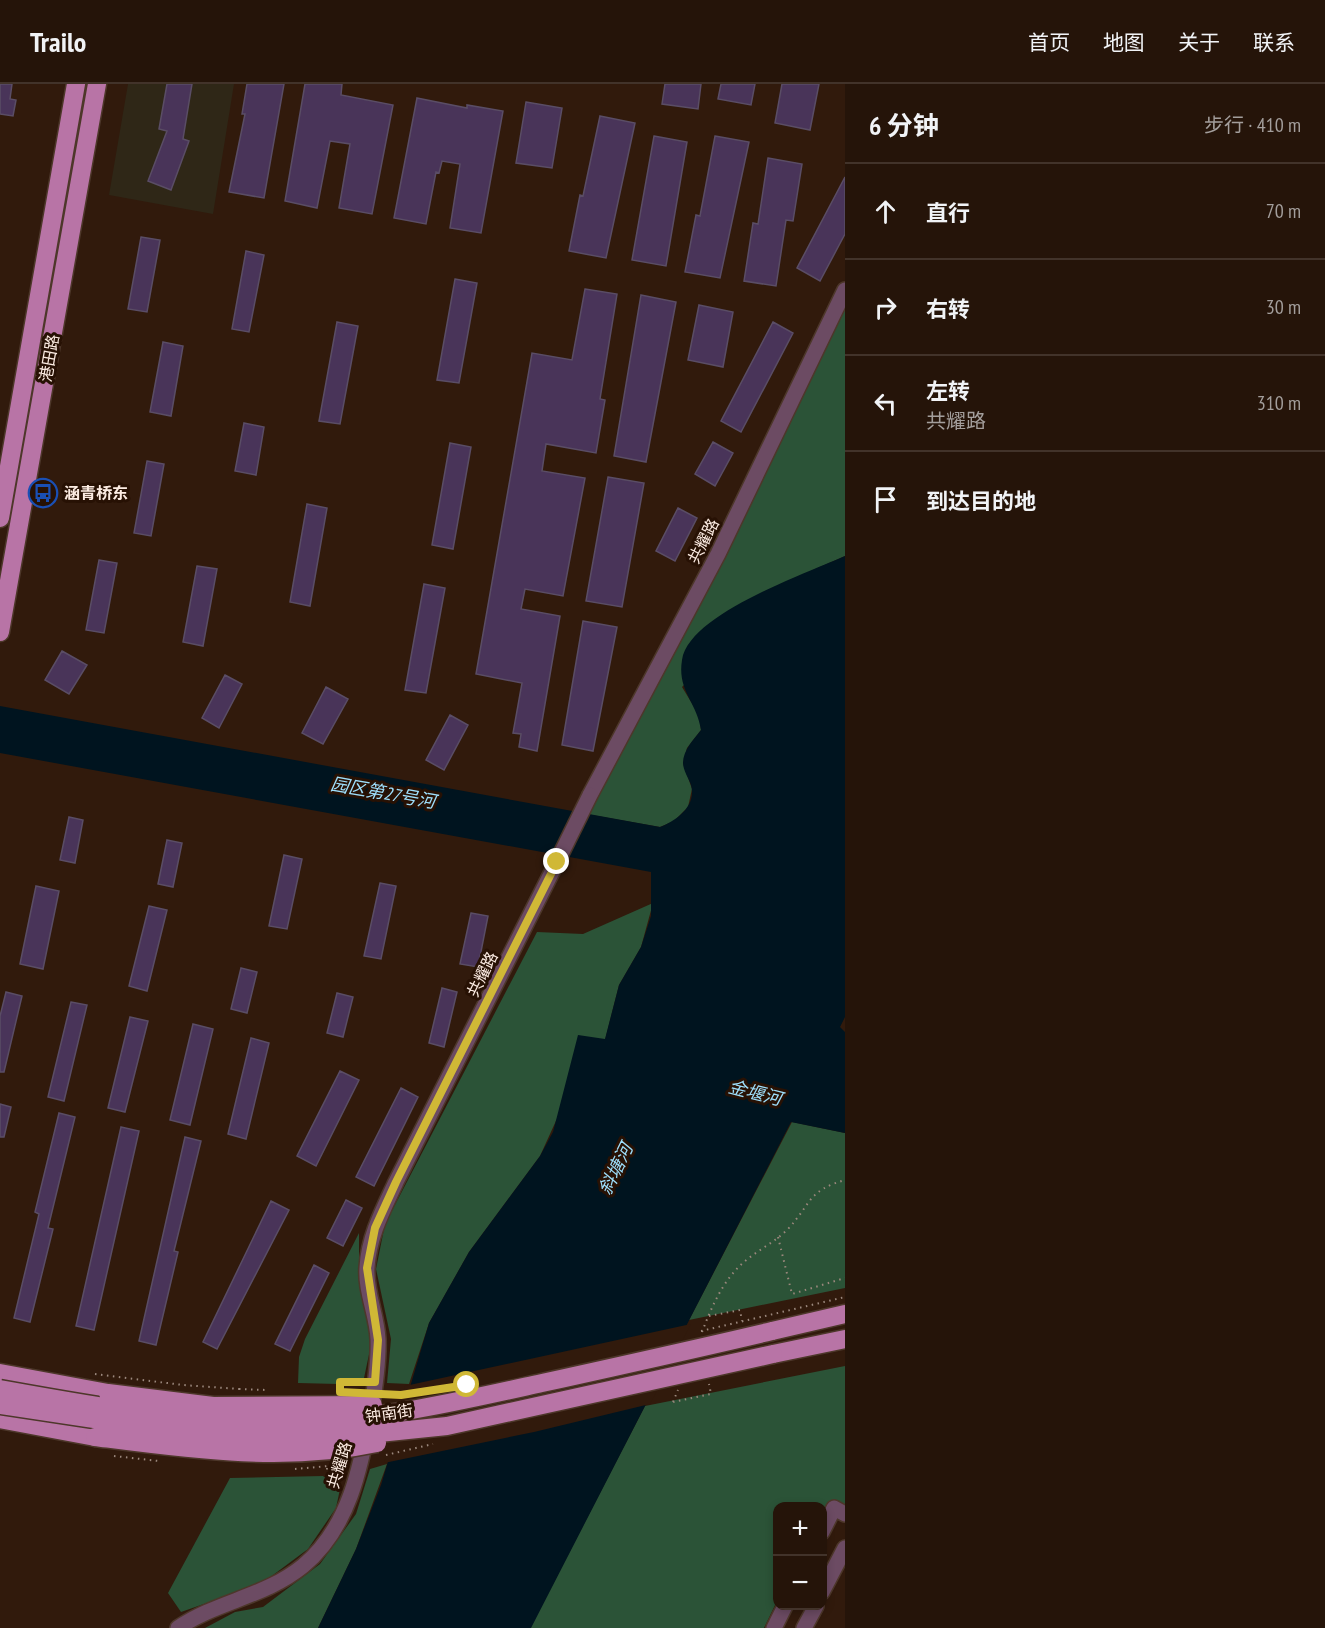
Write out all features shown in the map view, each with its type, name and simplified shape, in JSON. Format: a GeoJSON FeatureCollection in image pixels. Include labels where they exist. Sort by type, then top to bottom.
{"type":"FeatureCollection","features":[{"type":"Feature","properties":{"kind":"main road","name":"港田路"},"geometry":{"type":"LineString","coordinates":[[0,518],[76,84]]}},
{"type":"Feature","properties":{"kind":"main road","name":"港田路"},"geometry":{"type":"LineString","coordinates":[[0,632],[98,84]]}},
{"type":"Feature","properties":{"kind":"main road","name":"钟南街"},"geometry":{"type":"LineString","coordinates":[[0,1389],[140,1414],[232,1422],[341,1419],[395,1414],[450,1404],[769,1323],[845,1314]]}},
{"type":"Feature","properties":{"kind":"main road","name":"钟南街"},"geometry":{"type":"LineString","coordinates":[[0,1405],[164,1432],[240,1438],[339,1437],[447,1426],[845,1338]]}},
{"type":"Feature","properties":{"kind":"main road"},"geometry":{"type":"LineString","coordinates":[[0,1373],[108,1393],[213,1406],[450,1404]]}},
{"type":"Feature","properties":{"kind":"main road"},"geometry":{"type":"LineString","coordinates":[[0,1419],[95,1437],[204,1450],[294,1452],[348,1449],[447,1426]]}},
{"type":"Feature","properties":{"kind":"street","name":"共耀路"},"geometry":{"type":"LineString","coordinates":[[178,1628],[209,1609],[264,1591],[304,1565],[332,1533],[358,1474],[373,1388],[378,1340],[367,1279],[369,1249],[375,1228],[590,795],[718,554],[845,290]]}},
{"type":"Feature","properties":{"kind":"street"},"geometry":{"type":"LineString","coordinates":[[827,1522],[834,1508],[845,1514]]}},
{"type":"Feature","properties":{"kind":"street"},"geometry":{"type":"LineString","coordinates":[[827,1582],[845,1548]]}},
{"type":"Feature","properties":{"kind":"street"},"geometry":{"type":"LineString","coordinates":[[774,1628],[783,1610]]}},
{"type":"Feature","properties":{"kind":"street"},"geometry":{"type":"LineString","coordinates":[[804,1628],[813,1610]]}},
{"type":"Feature","properties":{"kind":"path"},"geometry":{"type":"LineString","coordinates":[[699,1338],[725,1282],[745,1262],[788,1228],[811,1196],[826,1185],[845,1180]]}},
{"type":"Feature","properties":{"kind":"path"},"geometry":{"type":"LineString","coordinates":[[778,1237],[792,1294],[845,1278]]}},
{"type":"Feature","properties":{"kind":"path"},"geometry":{"type":"LineString","coordinates":[[699,1331],[742,1321],[769,1323],[845,1297]]}},
{"type":"Feature","properties":{"kind":"path"},"geometry":{"type":"LineString","coordinates":[[708,1316],[740,1310],[742,1321]]}},
{"type":"Feature","properties":{"kind":"path"},"geometry":{"type":"LineString","coordinates":[[90,1374],[183,1385],[272,1390]]}},
{"type":"Feature","properties":{"kind":"path"},"geometry":{"type":"LineString","coordinates":[[682,1381],[674,1402],[711,1394],[708,1382]]}},
{"type":"Feature","properties":{"kind":"path"},"geometry":{"type":"LineString","coordinates":[[341,1392],[340,1382],[411,1394]]}},
{"type":"Feature","properties":{"kind":"path"},"geometry":{"type":"LineString","coordinates":[[327,1468],[327,1478],[358,1474]]}},
{"type":"Feature","properties":{"kind":"shaded area"},"geometry":{"type":"Polygon","coordinates":[[[128,84],[234,84],[213,214],[109,195],[128,84]]]}},
{"type":"Feature","properties":{"kind":"green space"},"geometry":{"type":"Polygon","coordinates":[[[845,292],[845,556],[784,583],[682,687],[699,715],[701,730],[687,748],[683,763],[692,789],[688,807],[674,821],[660,827],[586,814],[845,292]]]}},
{"type":"Feature","properties":{"kind":"green space"},"geometry":{"type":"Polygon","coordinates":[[[653,903],[641,947],[619,985],[605,1040],[560,1112],[540,1156],[469,1252],[429,1323],[409,1384],[387,1383],[391,1339],[376,1269],[385,1224],[537,932],[583,934],[653,903]]]}},
{"type":"Feature","properties":{"kind":"green space"},"geometry":{"type":"Polygon","coordinates":[[[792,1122],[845,1133],[845,1288],[689,1320],[792,1122]]]}},
{"type":"Feature","properties":{"kind":"green space"},"geometry":{"type":"Polygon","coordinates":[[[359,1233],[359,1262],[371,1345],[364,1378],[338,1378],[338,1384],[298,1383],[299,1357],[305,1339],[359,1233]]]}},
{"type":"Feature","properties":{"kind":"green space"},"geometry":{"type":"Polygon","coordinates":[[[845,1366],[845,1505],[827,1504],[827,1502],[773,1502],[773,1609],[764,1628],[530,1628],[645,1406],[845,1366]]]}},
{"type":"Feature","properties":{"kind":"green space"},"geometry":{"type":"Polygon","coordinates":[[[387,1464],[356,1549],[318,1628],[205,1628],[235,1612],[263,1607],[320,1564],[356,1514],[370,1469],[387,1464]]]}},
{"type":"Feature","properties":{"kind":"green space"},"geometry":{"type":"Polygon","coordinates":[[[323,1476],[340,1489],[336,1508],[308,1549],[261,1584],[181,1612],[168,1593],[230,1478],[323,1476]]]}},
{"type":"Feature","properties":{"kind":"water"},"geometry":{"type":"Polygon","coordinates":[[[845,556],[845,1017],[840,1027],[845,1032],[845,1133],[791,1122],[531,1628],[318,1628],[356,1549],[381,1485],[429,1323],[469,1252],[540,1156],[553,1132],[578,1035],[605,1039],[619,985],[641,947],[651,916],[651,872],[0,753],[0,706],[660,827],[684,812],[691,800],[691,785],[684,769],[683,758],[689,745],[701,730],[682,680],[682,660],[689,643],[705,627],[751,598],[845,556]]]}},
{"type":"Feature","properties":{"kind":"pier"},"geometry":{"type":"Polygon","coordinates":[[[691,1324],[650,1404],[534,1432],[384,1463],[405,1386],[691,1324]]]}},
{"type":"Feature","properties":{"kind":"building"},"geometry":{"type":"Polygon","coordinates":[[[0,84],[12,84],[10,99],[16,100],[13,116],[0,114],[0,84]]]}},
{"type":"Feature","properties":{"kind":"building"},"geometry":{"type":"Polygon","coordinates":[[[167,84],[192,84],[183,139],[189,141],[171,190],[148,181],[167,131],[159,129],[167,84]]]}},
{"type":"Feature","properties":{"kind":"building"},"geometry":{"type":"Polygon","coordinates":[[[247,84],[284,84],[264,198],[229,192],[245,114],[242,114],[247,84]]]}},
{"type":"Feature","properties":{"kind":"building"},"geometry":{"type":"Polygon","coordinates":[[[305,84],[342,84],[341,95],[393,105],[372,214],[339,208],[350,144],[330,141],[317,208],[285,201],[305,84]]]}},
{"type":"Feature","properties":{"kind":"building"},"geometry":{"type":"Polygon","coordinates":[[[665,84],[701,84],[698,109],[662,104],[665,84]]]}},
{"type":"Feature","properties":{"kind":"building"},"geometry":{"type":"Polygon","coordinates":[[[721,84],[755,84],[751,105],[718,99],[721,84]]]}},
{"type":"Feature","properties":{"kind":"building"},"geometry":{"type":"Polygon","coordinates":[[[782,84],[819,84],[810,130],[775,123],[782,84]]]}},
{"type":"Feature","properties":{"kind":"building"},"geometry":{"type":"Polygon","coordinates":[[[417,98],[467,108],[467,105],[503,111],[481,233],[450,228],[460,164],[442,161],[439,173],[436,172],[426,224],[394,218],[417,98]]]}},
{"type":"Feature","properties":{"kind":"building"},"geometry":{"type":"Polygon","coordinates":[[[526,102],[562,108],[552,168],[516,163],[526,102]]]}},
{"type":"Feature","properties":{"kind":"building"},"geometry":{"type":"Polygon","coordinates":[[[600,116],[635,123],[606,258],[569,251],[580,195],[583,196],[600,116]]]}},
{"type":"Feature","properties":{"kind":"building"},"geometry":{"type":"Polygon","coordinates":[[[654,136],[687,142],[666,266],[632,260],[654,136]]]}},
{"type":"Feature","properties":{"kind":"building"},"geometry":{"type":"Polygon","coordinates":[[[715,136],[749,142],[720,278],[685,272],[696,215],[700,216],[715,136]]]}},
{"type":"Feature","properties":{"kind":"building"},"geometry":{"type":"Polygon","coordinates":[[[768,158],[802,164],[793,221],[786,220],[776,286],[744,281],[753,223],[758,224],[768,158]]]}},
{"type":"Feature","properties":{"kind":"building"},"geometry":{"type":"Polygon","coordinates":[[[845,177],[845,234],[820,281],[797,268],[845,177]]]}},
{"type":"Feature","properties":{"kind":"building"},"geometry":{"type":"Polygon","coordinates":[[[141,237],[160,240],[147,312],[128,309],[141,237]]]}},
{"type":"Feature","properties":{"kind":"building"},"geometry":{"type":"Polygon","coordinates":[[[246,251],[264,255],[249,332],[232,329],[246,251]]]}},
{"type":"Feature","properties":{"kind":"building"},"geometry":{"type":"Polygon","coordinates":[[[455,279],[477,283],[459,383],[437,380],[455,279]]]}},
{"type":"Feature","properties":{"kind":"building"},"geometry":{"type":"Polygon","coordinates":[[[585,289],[617,294],[600,399],[605,400],[596,453],[546,444],[542,471],[585,478],[563,596],[525,589],[521,609],[560,616],[537,751],[519,747],[521,734],[513,733],[522,683],[476,674],[532,353],[572,360],[585,289]]]}},
{"type":"Feature","properties":{"kind":"building"},"geometry":{"type":"Polygon","coordinates":[[[641,295],[676,302],[646,462],[614,456],[641,295]]]}},
{"type":"Feature","properties":{"kind":"building"},"geometry":{"type":"Polygon","coordinates":[[[699,305],[733,312],[723,367],[688,360],[699,305]]]}},
{"type":"Feature","properties":{"kind":"building"},"geometry":{"type":"Polygon","coordinates":[[[337,322],[358,326],[340,424],[319,421],[337,322]]]}},
{"type":"Feature","properties":{"kind":"building"},"geometry":{"type":"Polygon","coordinates":[[[773,322],[793,333],[741,432],[721,421],[773,322]]]}},
{"type":"Feature","properties":{"kind":"building"},"geometry":{"type":"Polygon","coordinates":[[[163,342],[183,346],[171,416],[150,412],[163,342]]]}},
{"type":"Feature","properties":{"kind":"building"},"geometry":{"type":"Polygon","coordinates":[[[244,423],[264,427],[256,475],[235,471],[244,423]]]}},
{"type":"Feature","properties":{"kind":"building"},"geometry":{"type":"Polygon","coordinates":[[[713,442],[733,453],[715,486],[695,474],[713,442]]]}},
{"type":"Feature","properties":{"kind":"building"},"geometry":{"type":"Polygon","coordinates":[[[450,443],[471,447],[453,549],[432,545],[450,443]]]}},
{"type":"Feature","properties":{"kind":"building"},"geometry":{"type":"Polygon","coordinates":[[[147,461],[164,464],[151,536],[134,533],[147,461]]]}},
{"type":"Feature","properties":{"kind":"building"},"geometry":{"type":"Polygon","coordinates":[[[608,477],[644,483],[622,607],[586,601],[608,477]]]}},
{"type":"Feature","properties":{"kind":"building"},"geometry":{"type":"Polygon","coordinates":[[[307,504],[327,508],[310,606],[290,602],[307,504]]]}},
{"type":"Feature","properties":{"kind":"building"},"geometry":{"type":"Polygon","coordinates":[[[678,508],[697,518],[675,561],[656,551],[678,508]]]}},
{"type":"Feature","properties":{"kind":"building"},"geometry":{"type":"Polygon","coordinates":[[[99,560],[117,563],[104,633],[86,630],[99,560]]]}},
{"type":"Feature","properties":{"kind":"building"},"geometry":{"type":"Polygon","coordinates":[[[197,566],[217,569],[203,646],[183,642],[197,566]]]}},
{"type":"Feature","properties":{"kind":"building"},"geometry":{"type":"Polygon","coordinates":[[[424,584],[445,588],[426,693],[405,690],[424,584]]]}},
{"type":"Feature","properties":{"kind":"building"},"geometry":{"type":"Polygon","coordinates":[[[583,621],[617,627],[593,751],[562,745],[583,621]]]}},
{"type":"Feature","properties":{"kind":"building"},"geometry":{"type":"Polygon","coordinates":[[[62,651],[87,665],[69,694],[45,680],[62,651]]]}},
{"type":"Feature","properties":{"kind":"building"},"geometry":{"type":"Polygon","coordinates":[[[225,675],[242,684],[219,728],[202,718],[225,675]]]}},
{"type":"Feature","properties":{"kind":"building"},"geometry":{"type":"Polygon","coordinates":[[[326,687],[348,699],[323,744],[302,733],[326,687]]]}},
{"type":"Feature","properties":{"kind":"building"},"geometry":{"type":"Polygon","coordinates":[[[450,715],[468,725],[444,770],[426,760],[450,715]]]}},
{"type":"Feature","properties":{"kind":"building"},"geometry":{"type":"Polygon","coordinates":[[[69,817],[83,820],[75,863],[60,860],[69,817]]]}},
{"type":"Feature","properties":{"kind":"building"},"geometry":{"type":"Polygon","coordinates":[[[167,840],[182,843],[173,887],[158,884],[167,840]]]}},
{"type":"Feature","properties":{"kind":"building"},"geometry":{"type":"Polygon","coordinates":[[[284,855],[302,859],[287,929],[269,926],[284,855]]]}},
{"type":"Feature","properties":{"kind":"building"},"geometry":{"type":"Polygon","coordinates":[[[380,883],[396,886],[381,959],[364,956],[380,883]]]}},
{"type":"Feature","properties":{"kind":"building"},"geometry":{"type":"Polygon","coordinates":[[[36,886],[59,891],[43,969],[20,964],[36,886]]]}},
{"type":"Feature","properties":{"kind":"building"},"geometry":{"type":"Polygon","coordinates":[[[149,906],[167,910],[147,991],[129,986],[149,906]]]}},
{"type":"Feature","properties":{"kind":"building"},"geometry":{"type":"Polygon","coordinates":[[[471,913],[488,916],[478,967],[460,964],[471,913]]]}},
{"type":"Feature","properties":{"kind":"building"},"geometry":{"type":"Polygon","coordinates":[[[241,968],[257,972],[247,1013],[231,1009],[241,968]]]}},
{"type":"Feature","properties":{"kind":"building"},"geometry":{"type":"Polygon","coordinates":[[[442,988],[457,992],[444,1047],[429,1043],[442,988]]]}},
{"type":"Feature","properties":{"kind":"building"},"geometry":{"type":"Polygon","coordinates":[[[6,992],[22,996],[4,1072],[0,1072],[0,1016],[6,992]]]}},
{"type":"Feature","properties":{"kind":"building"},"geometry":{"type":"Polygon","coordinates":[[[337,993],[353,997],[343,1037],[327,1033],[337,993]]]}},
{"type":"Feature","properties":{"kind":"building"},"geometry":{"type":"Polygon","coordinates":[[[71,1002],[87,1005],[64,1101],[48,1097],[71,1002]]]}},
{"type":"Feature","properties":{"kind":"building"},"geometry":{"type":"Polygon","coordinates":[[[130,1017],[148,1021],[125,1112],[108,1108],[130,1017]]]}},
{"type":"Feature","properties":{"kind":"building"},"geometry":{"type":"Polygon","coordinates":[[[193,1024],[213,1029],[190,1125],[170,1120],[193,1024]]]}},
{"type":"Feature","properties":{"kind":"building"},"geometry":{"type":"Polygon","coordinates":[[[251,1038],[269,1043],[246,1139],[228,1134],[251,1038]]]}},
{"type":"Feature","properties":{"kind":"building"},"geometry":{"type":"Polygon","coordinates":[[[340,1071],[359,1080],[316,1166],[297,1156],[340,1071]]]}},
{"type":"Feature","properties":{"kind":"building"},"geometry":{"type":"Polygon","coordinates":[[[401,1088],[418,1097],[374,1186],[356,1177],[401,1088]]]}},
{"type":"Feature","properties":{"kind":"building"},"geometry":{"type":"Polygon","coordinates":[[[0,1104],[11,1107],[4,1137],[0,1137],[0,1104]]]}},
{"type":"Feature","properties":{"kind":"building"},"geometry":{"type":"Polygon","coordinates":[[[59,1113],[75,1117],[48,1228],[53,1229],[30,1322],[14,1318],[39,1214],[35,1212],[59,1113]]]}},
{"type":"Feature","properties":{"kind":"building"},"geometry":{"type":"Polygon","coordinates":[[[121,1127],[139,1131],[94,1330],[76,1326],[121,1127]]]}},
{"type":"Feature","properties":{"kind":"building"},"geometry":{"type":"Polygon","coordinates":[[[185,1137],[201,1141],[174,1251],[178,1252],[156,1345],[139,1341],[185,1137]]]}},
{"type":"Feature","properties":{"kind":"building"},"geometry":{"type":"Polygon","coordinates":[[[346,1200],[362,1208],[343,1246],[327,1238],[346,1200]]]}},
{"type":"Feature","properties":{"kind":"building"},"geometry":{"type":"Polygon","coordinates":[[[271,1201],[289,1210],[217,1349],[203,1342],[271,1201]]]}},
{"type":"Feature","properties":{"kind":"building"},"geometry":{"type":"Polygon","coordinates":[[[314,1265],[329,1273],[290,1351],[275,1344],[314,1265]]]}},
{"type":"Feature","properties":{"kind":"place","name":"涵青桥东"},"geometry":{"type":"Point","coordinates":[43,493]}},
{"type":"Feature","properties":{"kind":"route"},"geometry":{"type":"LineString","coordinates":[[467,1385],[401,1395],[340,1392],[340,1382],[375,1382],[378,1361],[377,1326],[367,1279],[369,1249],[375,1228],[557,862]]}},
{"type":"Feature","properties":{"kind":"water label","name":"园区第27号河"},"geometry":{"type":"Point","coordinates":[383,793]}},
{"type":"Feature","properties":{"kind":"water label","name":"金堰河"},"geometry":{"type":"Point","coordinates":[755,1093]}},
{"type":"Feature","properties":{"kind":"water label","name":"斜塘河"},"geometry":{"type":"Point","coordinates":[616,1169]}}]}
